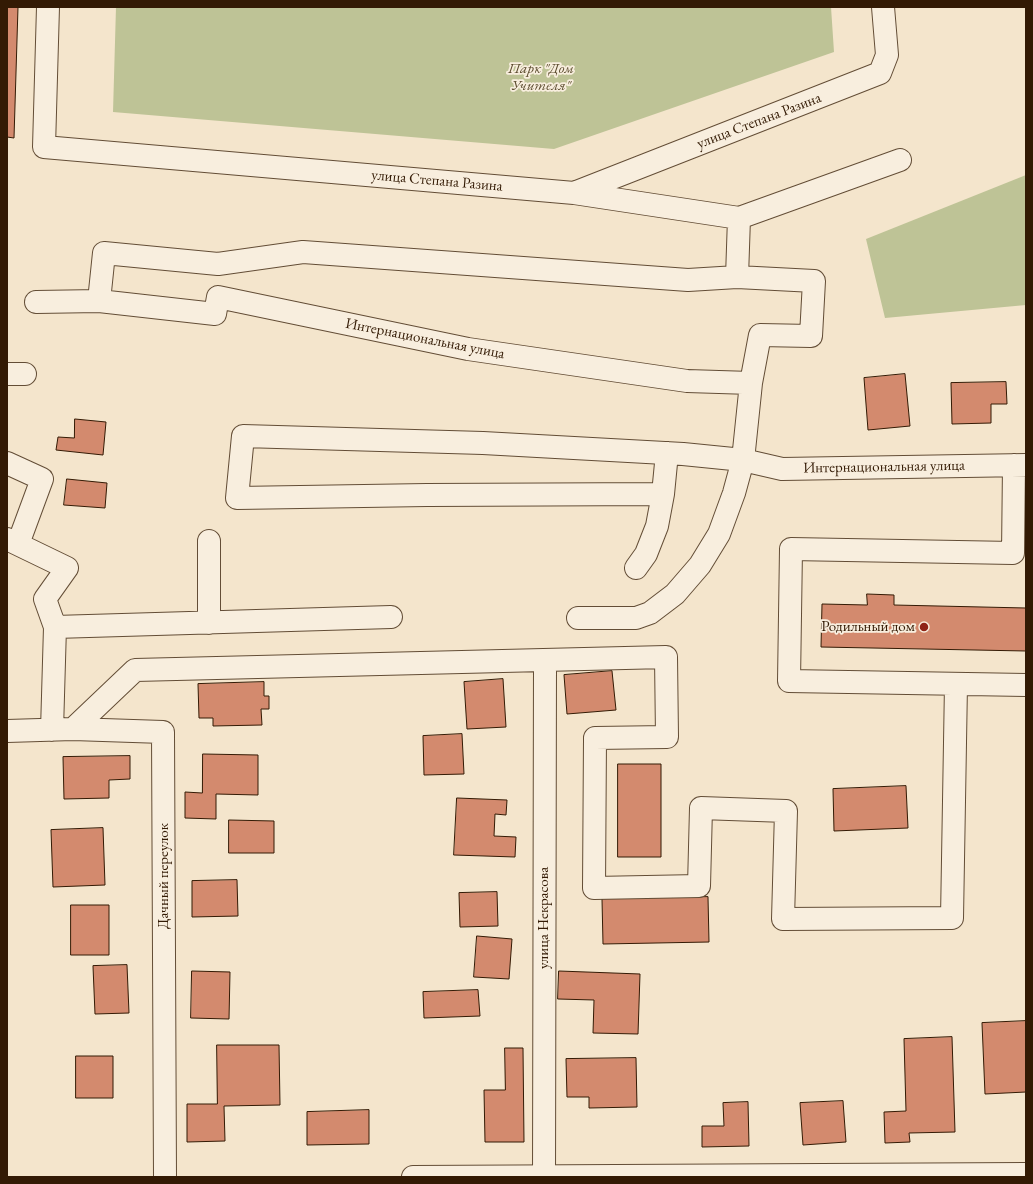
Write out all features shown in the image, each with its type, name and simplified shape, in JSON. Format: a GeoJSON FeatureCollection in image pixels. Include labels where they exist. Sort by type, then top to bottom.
{"type":"FeatureCollection","features":[{"type":"Feature","properties":{"kind":"street","name":"улица Степана Разина"},"geometry":{"type":"LineString","coordinates":[[48,7],[44,147],[574,193],[880,73],[887,55],[883,7]]}},
{"type":"Feature","properties":{"kind":"street"},"geometry":{"type":"LineString","coordinates":[[574,193],[739,218],[900,160]]}},
{"type":"Feature","properties":{"kind":"street"},"geometry":{"type":"LineString","coordinates":[[737,277],[739,218]]}},
{"type":"Feature","properties":{"kind":"street"},"geometry":{"type":"LineString","coordinates":[[99,301],[104,253],[218,264],[303,252],[688,280],[737,277],[814,281],[811,336],[760,334],[751,383],[743,460],[734,494],[719,534],[700,565],[675,594],[650,613],[636,618],[578,618]]}},
{"type":"Feature","properties":{"kind":"street","name":"Интернациональная улица"},"geometry":{"type":"LineString","coordinates":[[36,302],[99,301],[216,314],[218,297],[468,349],[687,381],[751,383]]}},
{"type":"Feature","properties":{"kind":"street","name":"Интернациональная улица"},"geometry":{"type":"LineString","coordinates":[[663,494],[237,498],[243,436],[483,443],[667,453],[743,460],[782,469],[1020,465]]}},
{"type":"Feature","properties":{"kind":"street"},"geometry":{"type":"LineString","coordinates":[[636,568],[646,554],[657,526],[663,494],[667,453]]}},
{"type":"Feature","properties":{"kind":"street"},"geometry":{"type":"LineString","coordinates":[[7,463],[42,478],[12,542],[67,568],[45,599],[55,627],[62,730]]}},
{"type":"Feature","properties":{"kind":"street"},"geometry":{"type":"LineString","coordinates":[[1020,465],[1013,553],[791,549],[789,681],[1026,685]]}},
{"type":"Feature","properties":{"kind":"street"},"geometry":{"type":"LineString","coordinates":[[209,540],[209,623]]}},
{"type":"Feature","properties":{"kind":"street"},"geometry":{"type":"LineString","coordinates":[[55,627],[391,617]]}},
{"type":"Feature","properties":{"kind":"street"},"geometry":{"type":"LineString","coordinates":[[62,730],[135,670],[666,657],[667,737],[595,738],[594,888],[699,886],[701,808],[786,811],[783,919],[952,918],[956,684]]}},
{"type":"Feature","properties":{"kind":"street","name":"улица Некрасова"},"geometry":{"type":"LineString","coordinates":[[544,1176],[545,660]]}},
{"type":"Feature","properties":{"kind":"street","name":"Дачный переулок"},"geometry":{"type":"LineString","coordinates":[[7,731],[62,730],[163,732],[165,1177]]}},
{"type":"Feature","properties":{"kind":"street"},"geometry":{"type":"LineString","coordinates":[[413,1177],[1026,1174]]}},
{"type":"Feature","properties":{"kind":"green space","name":"Парк \"Дом Учителя\""},"geometry":{"type":"Polygon","coordinates":[[[116,7],[831,7],[834,52],[554,149],[113,112],[116,7]]]}},
{"type":"Feature","properties":{"kind":"green space"},"geometry":{"type":"Polygon","coordinates":[[[1026,175],[1026,305],[885,318],[866,239],[1026,175]]]}},
{"type":"Feature","properties":{"kind":"building"},"geometry":{"type":"Polygon","coordinates":[[[7,7],[18,7],[14,138],[7,137],[7,7]]]}},
{"type":"Feature","properties":{"kind":"building"},"geometry":{"type":"Polygon","coordinates":[[[905,374],[910,426],[868,430],[864,378],[905,374]]]}},
{"type":"Feature","properties":{"kind":"building"},"geometry":{"type":"Polygon","coordinates":[[[1006,382],[1007,404],[991,404],[991,423],[952,424],[951,383],[1006,382]]]}},
{"type":"Feature","properties":{"kind":"building"},"geometry":{"type":"Polygon","coordinates":[[[75,419],[106,422],[103,455],[56,450],[58,437],[74,438],[75,419]]]}},
{"type":"Feature","properties":{"kind":"building"},"geometry":{"type":"Polygon","coordinates":[[[67,479],[107,483],[105,508],[64,505],[67,479]]]}},
{"type":"Feature","properties":{"kind":"building","name":"Родильный дом"},"geometry":{"type":"Polygon","coordinates":[[[867,594],[894,595],[894,605],[1026,608],[1026,651],[821,647],[822,604],[867,605],[867,594]]]}},
{"type":"Feature","properties":{"kind":"building"},"geometry":{"type":"Polygon","coordinates":[[[612,671],[616,710],[567,714],[564,675],[612,671]]]}},
{"type":"Feature","properties":{"kind":"building"},"geometry":{"type":"Polygon","coordinates":[[[503,679],[506,727],[467,729],[464,682],[503,679]]]}},
{"type":"Feature","properties":{"kind":"building"},"geometry":{"type":"Polygon","coordinates":[[[264,682],[264,696],[269,696],[269,709],[261,709],[262,725],[213,726],[213,718],[199,718],[198,684],[264,682]]]}},
{"type":"Feature","properties":{"kind":"building"},"geometry":{"type":"Polygon","coordinates":[[[462,734],[464,774],[424,775],[423,736],[462,734]]]}},
{"type":"Feature","properties":{"kind":"building"},"geometry":{"type":"Polygon","coordinates":[[[203,754],[258,755],[258,795],[216,794],[216,819],[185,818],[185,792],[202,793],[203,754]]]}},
{"type":"Feature","properties":{"kind":"building"},"geometry":{"type":"Polygon","coordinates":[[[130,756],[130,779],[109,780],[109,798],[64,799],[63,757],[130,756]]]}},
{"type":"Feature","properties":{"kind":"building"},"geometry":{"type":"Polygon","coordinates":[[[618,764],[661,764],[661,857],[618,857],[618,764]]]}},
{"type":"Feature","properties":{"kind":"building"},"geometry":{"type":"Polygon","coordinates":[[[906,786],[908,828],[834,831],[833,789],[906,786]]]}},
{"type":"Feature","properties":{"kind":"building"},"geometry":{"type":"Polygon","coordinates":[[[457,798],[507,800],[506,815],[495,814],[494,836],[516,837],[515,857],[454,855],[457,798]]]}},
{"type":"Feature","properties":{"kind":"building"},"geometry":{"type":"Polygon","coordinates":[[[229,820],[274,821],[274,853],[229,853],[229,820]]]}},
{"type":"Feature","properties":{"kind":"building"},"geometry":{"type":"Polygon","coordinates":[[[103,828],[105,885],[53,887],[51,830],[103,828]]]}},
{"type":"Feature","properties":{"kind":"building"},"geometry":{"type":"Polygon","coordinates":[[[237,880],[238,916],[192,917],[192,881],[237,880]]]}},
{"type":"Feature","properties":{"kind":"building"},"geometry":{"type":"Polygon","coordinates":[[[497,892],[498,926],[460,927],[459,893],[497,892]]]}},
{"type":"Feature","properties":{"kind":"building"},"geometry":{"type":"Polygon","coordinates":[[[708,897],[709,942],[603,944],[602,899],[708,897]]]}},
{"type":"Feature","properties":{"kind":"building"},"geometry":{"type":"Polygon","coordinates":[[[71,905],[109,905],[109,955],[71,955],[71,905]]]}},
{"type":"Feature","properties":{"kind":"building"},"geometry":{"type":"Polygon","coordinates":[[[477,936],[512,939],[509,979],[474,977],[477,936]]]}},
{"type":"Feature","properties":{"kind":"building"},"geometry":{"type":"Polygon","coordinates":[[[127,965],[129,1013],[95,1014],[93,966],[127,965]]]}},
{"type":"Feature","properties":{"kind":"building"},"geometry":{"type":"Polygon","coordinates":[[[192,971],[230,972],[229,1019],[191,1018],[192,971]]]}},
{"type":"Feature","properties":{"kind":"building"},"geometry":{"type":"Polygon","coordinates":[[[559,971],[640,974],[638,1034],[593,1033],[594,1000],[558,999],[559,971]]]}},
{"type":"Feature","properties":{"kind":"building"},"geometry":{"type":"Polygon","coordinates":[[[478,990],[480,1016],[424,1018],[423,992],[478,990]]]}},
{"type":"Feature","properties":{"kind":"building"},"geometry":{"type":"Polygon","coordinates":[[[1026,1021],[1026,1092],[985,1094],[982,1023],[1026,1021]]]}},
{"type":"Feature","properties":{"kind":"building"},"geometry":{"type":"Polygon","coordinates":[[[952,1037],[955,1132],[909,1133],[910,1142],[885,1143],[884,1112],[906,1111],[904,1039],[952,1037]]]}},
{"type":"Feature","properties":{"kind":"building"},"geometry":{"type":"Polygon","coordinates":[[[217,1045],[279,1045],[280,1105],[224,1106],[225,1141],[187,1142],[187,1104],[217,1104],[217,1045]]]}},
{"type":"Feature","properties":{"kind":"building"},"geometry":{"type":"Polygon","coordinates":[[[505,1048],[523,1048],[524,1142],[485,1142],[484,1090],[505,1090],[505,1048]]]}},
{"type":"Feature","properties":{"kind":"building"},"geometry":{"type":"Polygon","coordinates":[[[76,1056],[113,1056],[113,1098],[76,1098],[76,1056]]]}},
{"type":"Feature","properties":{"kind":"building"},"geometry":{"type":"Polygon","coordinates":[[[636,1058],[637,1107],[589,1108],[589,1097],[567,1097],[566,1059],[636,1058]]]}},
{"type":"Feature","properties":{"kind":"building"},"geometry":{"type":"Polygon","coordinates":[[[843,1101],[846,1142],[803,1145],[800,1103],[843,1101]]]}},
{"type":"Feature","properties":{"kind":"building"},"geometry":{"type":"Polygon","coordinates":[[[748,1102],[749,1146],[702,1147],[702,1126],[724,1126],[723,1103],[748,1102]]]}},
{"type":"Feature","properties":{"kind":"building"},"geometry":{"type":"Polygon","coordinates":[[[369,1110],[369,1144],[307,1145],[307,1112],[369,1110]]]}},
{"type":"Feature","properties":{"kind":"place","name":"Родильный дом"},"geometry":{"type":"Point","coordinates":[924,627]}}]}
